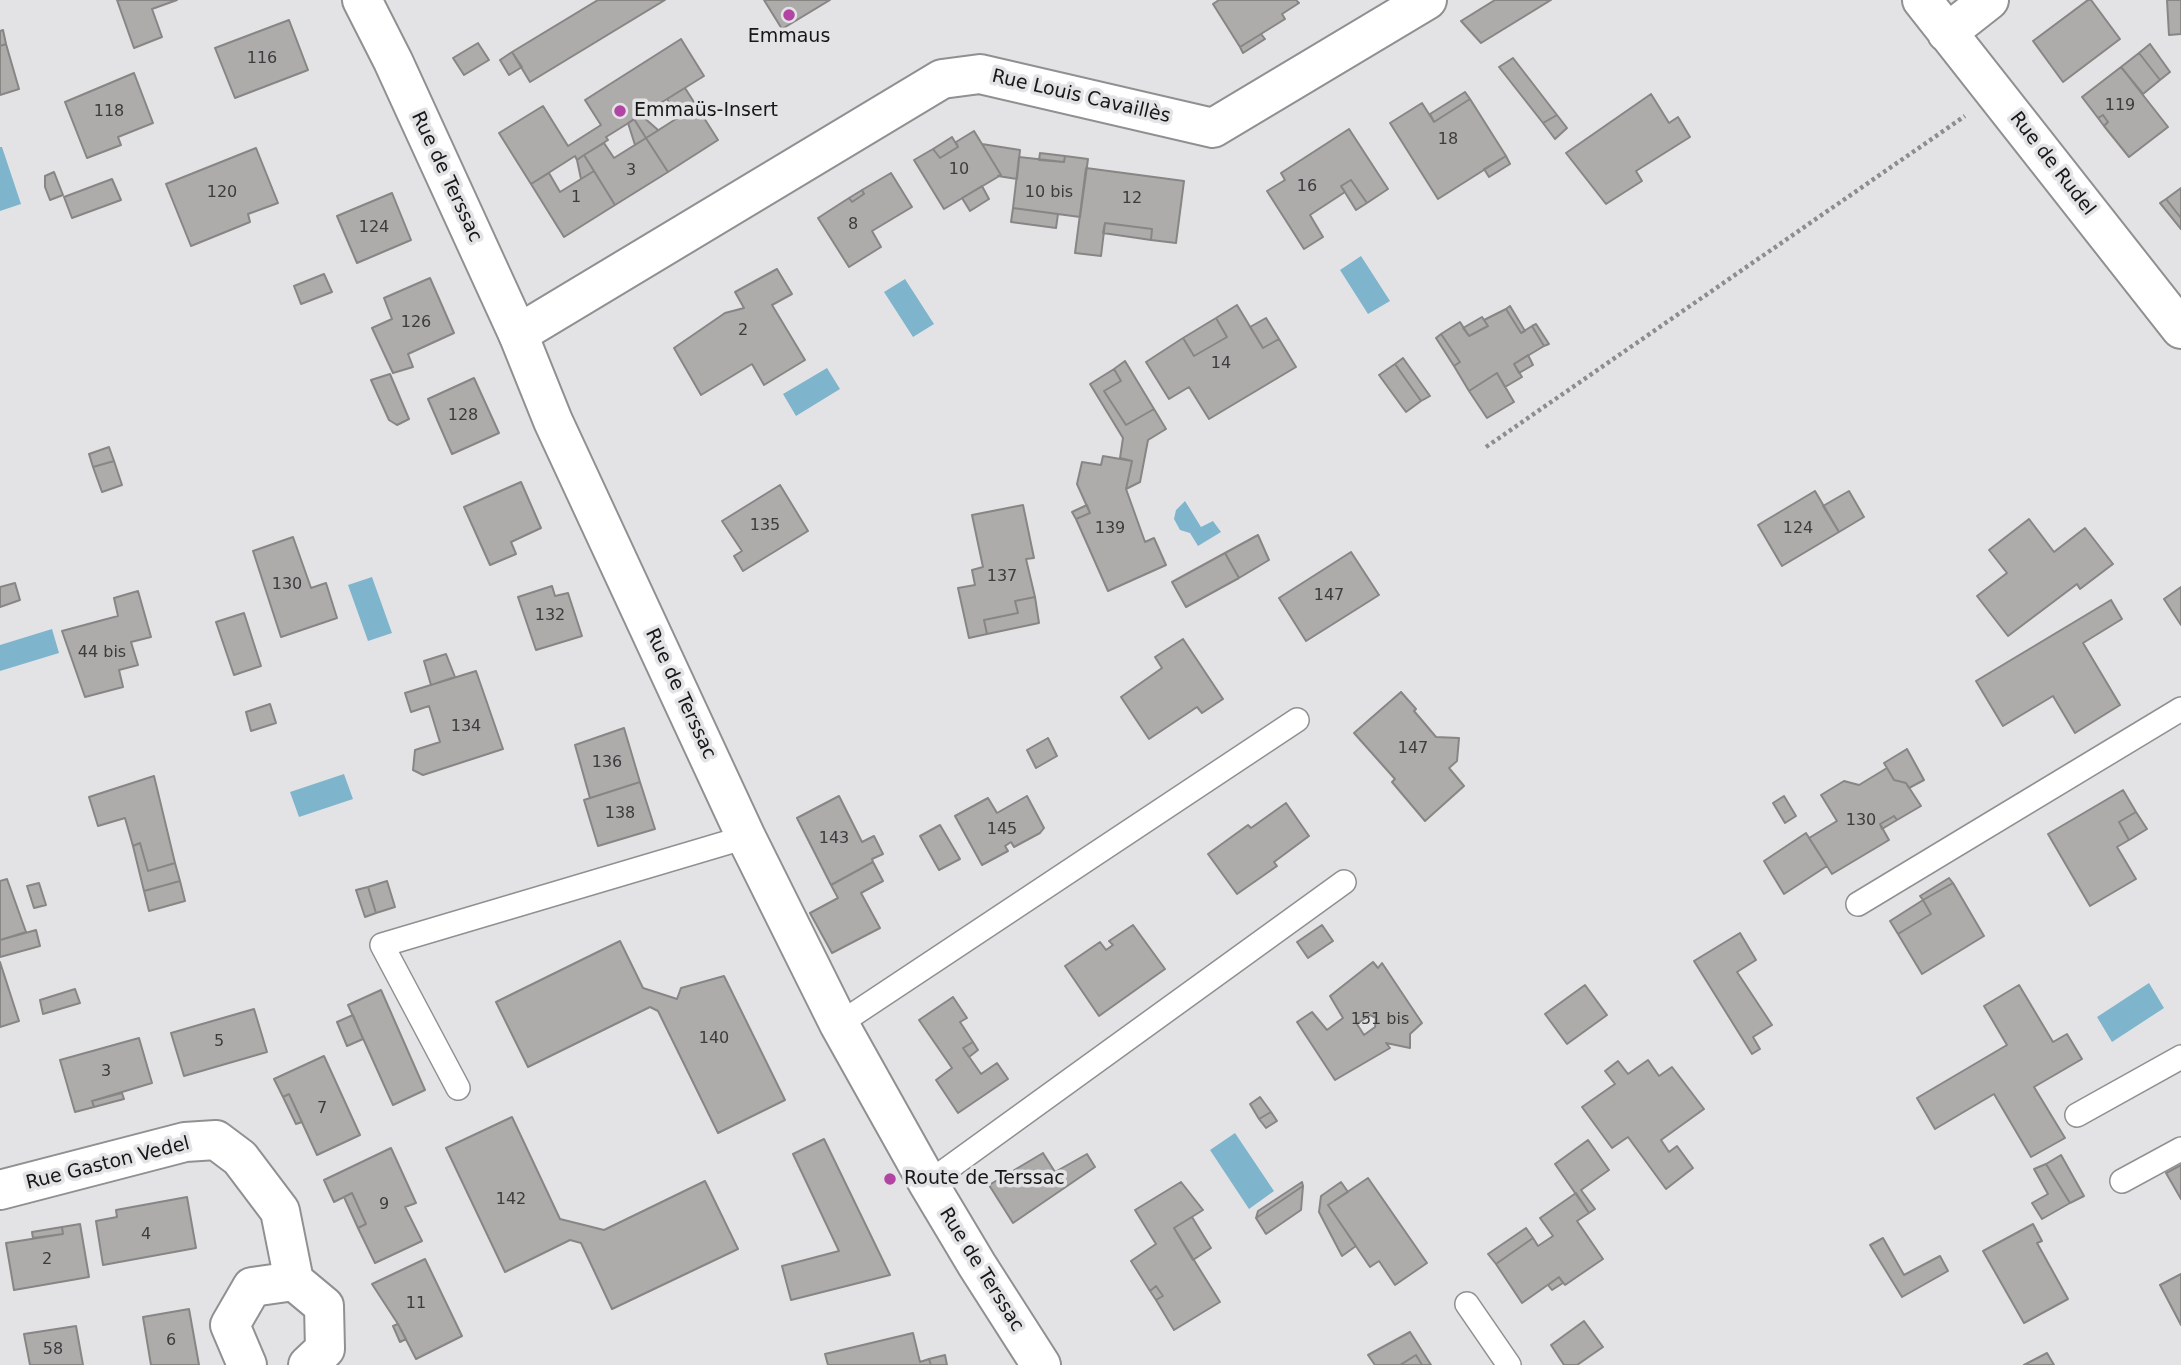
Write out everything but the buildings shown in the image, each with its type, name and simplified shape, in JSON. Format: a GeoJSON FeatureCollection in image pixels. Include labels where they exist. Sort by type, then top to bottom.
{"type":"FeatureCollection","features":[{"type":"Feature","properties":{"kind":"street","name":"Rue de Terssac"},"geometry":{"type":"LineString","coordinates":[[362,0],[393,61],[518,334],[553,421],[746,837],[839,1024],[928,1183],[1041,1365]]}},
{"type":"Feature","properties":{"kind":"street","name":"Rue Louis Cavaillès"},"geometry":{"type":"LineString","coordinates":[[518,334],[942,79],[980,74],[1213,128],[1427,0]]}},
{"type":"Feature","properties":{"kind":"street","name":"Rue de Rudel"},"geometry":{"type":"LineString","coordinates":[[1922,0],[2181,330]]}},
{"type":"Feature","properties":{"kind":"street"},"geometry":{"type":"LineString","coordinates":[[1947,33],[1989,0]]}},
{"type":"Feature","properties":{"kind":"street","name":"Rue Gaston Vedel"},"geometry":{"type":"LineString","coordinates":[[0,1191],[185,1142],[216,1140],[240,1158],[280,1211],[294,1281]]}},
{"type":"Feature","properties":{"kind":"street"},"geometry":{"type":"LineString","coordinates":[[247,1365],[230,1325],[252,1287],[294,1281],[324,1306],[325,1349],[307,1365]]}},
{"type":"Feature","properties":{"kind":"lane"},"geometry":{"type":"LineString","coordinates":[[1858,904],[2181,709]]}},
{"type":"Feature","properties":{"kind":"lane"},"geometry":{"type":"LineString","coordinates":[[839,1024],[1297,720]]}},
{"type":"Feature","properties":{"kind":"lane"},"geometry":{"type":"LineString","coordinates":[[458,1088],[382,945],[746,837]]}},
{"type":"Feature","properties":{"kind":"lane"},"geometry":{"type":"LineString","coordinates":[[928,1183],[1344,882]]}},
{"type":"Feature","properties":{"kind":"lane"},"geometry":{"type":"LineString","coordinates":[[2077,1115],[2181,1057]]}},
{"type":"Feature","properties":{"kind":"lane"},"geometry":{"type":"LineString","coordinates":[[2122,1181],[2181,1149]]}},
{"type":"Feature","properties":{"kind":"lane"},"geometry":{"type":"LineString","coordinates":[[1467,1304],[1508,1365]]}},
{"type":"Feature","properties":{"kind":"path"},"geometry":{"type":"LineString","coordinates":[[1486,447],[1997,94]]}},
{"type":"Feature","properties":{"kind":"water"},"geometry":{"type":"Polygon","coordinates":[[[0,147],[21,204],[0,211],[0,147]]]}},
{"type":"Feature","properties":{"kind":"water"},"geometry":{"type":"Polygon","coordinates":[[[1361,256],[1390,301],[1368,314],[1340,270],[1361,256]]]}},
{"type":"Feature","properties":{"kind":"water"},"geometry":{"type":"Polygon","coordinates":[[[905,279],[934,324],[913,337],[884,292],[905,279]]]}},
{"type":"Feature","properties":{"kind":"water"},"geometry":{"type":"Polygon","coordinates":[[[827,368],[840,389],[796,416],[783,394],[827,368]]]}},
{"type":"Feature","properties":{"kind":"water"},"geometry":{"type":"Polygon","coordinates":[[[1185,501],[1201,527],[1213,521],[1221,532],[1198,546],[1190,533],[1180,530],[1174,519],[1176,510],[1185,501]]]}},
{"type":"Feature","properties":{"kind":"water"},"geometry":{"type":"Polygon","coordinates":[[[372,577],[392,633],[368,641],[348,585],[372,577]]]}},
{"type":"Feature","properties":{"kind":"water"},"geometry":{"type":"Polygon","coordinates":[[[52,629],[59,653],[0,671],[0,645],[52,629]]]}},
{"type":"Feature","properties":{"kind":"water"},"geometry":{"type":"Polygon","coordinates":[[[344,774],[353,799],[299,817],[290,792],[344,774]]]}},
{"type":"Feature","properties":{"kind":"water"},"geometry":{"type":"Polygon","coordinates":[[[2149,983],[2164,1008],[2112,1042],[2097,1017],[2149,983]]]}},
{"type":"Feature","properties":{"kind":"water"},"geometry":{"type":"Polygon","coordinates":[[[1235,1133],[1274,1191],[1249,1209],[1210,1150],[1235,1133]]]}},
{"type":"Feature","properties":{"kind":"place","name":"Emmaus"},"geometry":{"type":"Point","coordinates":[789,15]}},
{"type":"Feature","properties":{"kind":"place","name":"Emmaüs-Insert"},"geometry":{"type":"Point","coordinates":[620,111]}},
{"type":"Feature","properties":{"kind":"place","name":"Route de Terssac"},"geometry":{"type":"Point","coordinates":[890,1179]}}]}
